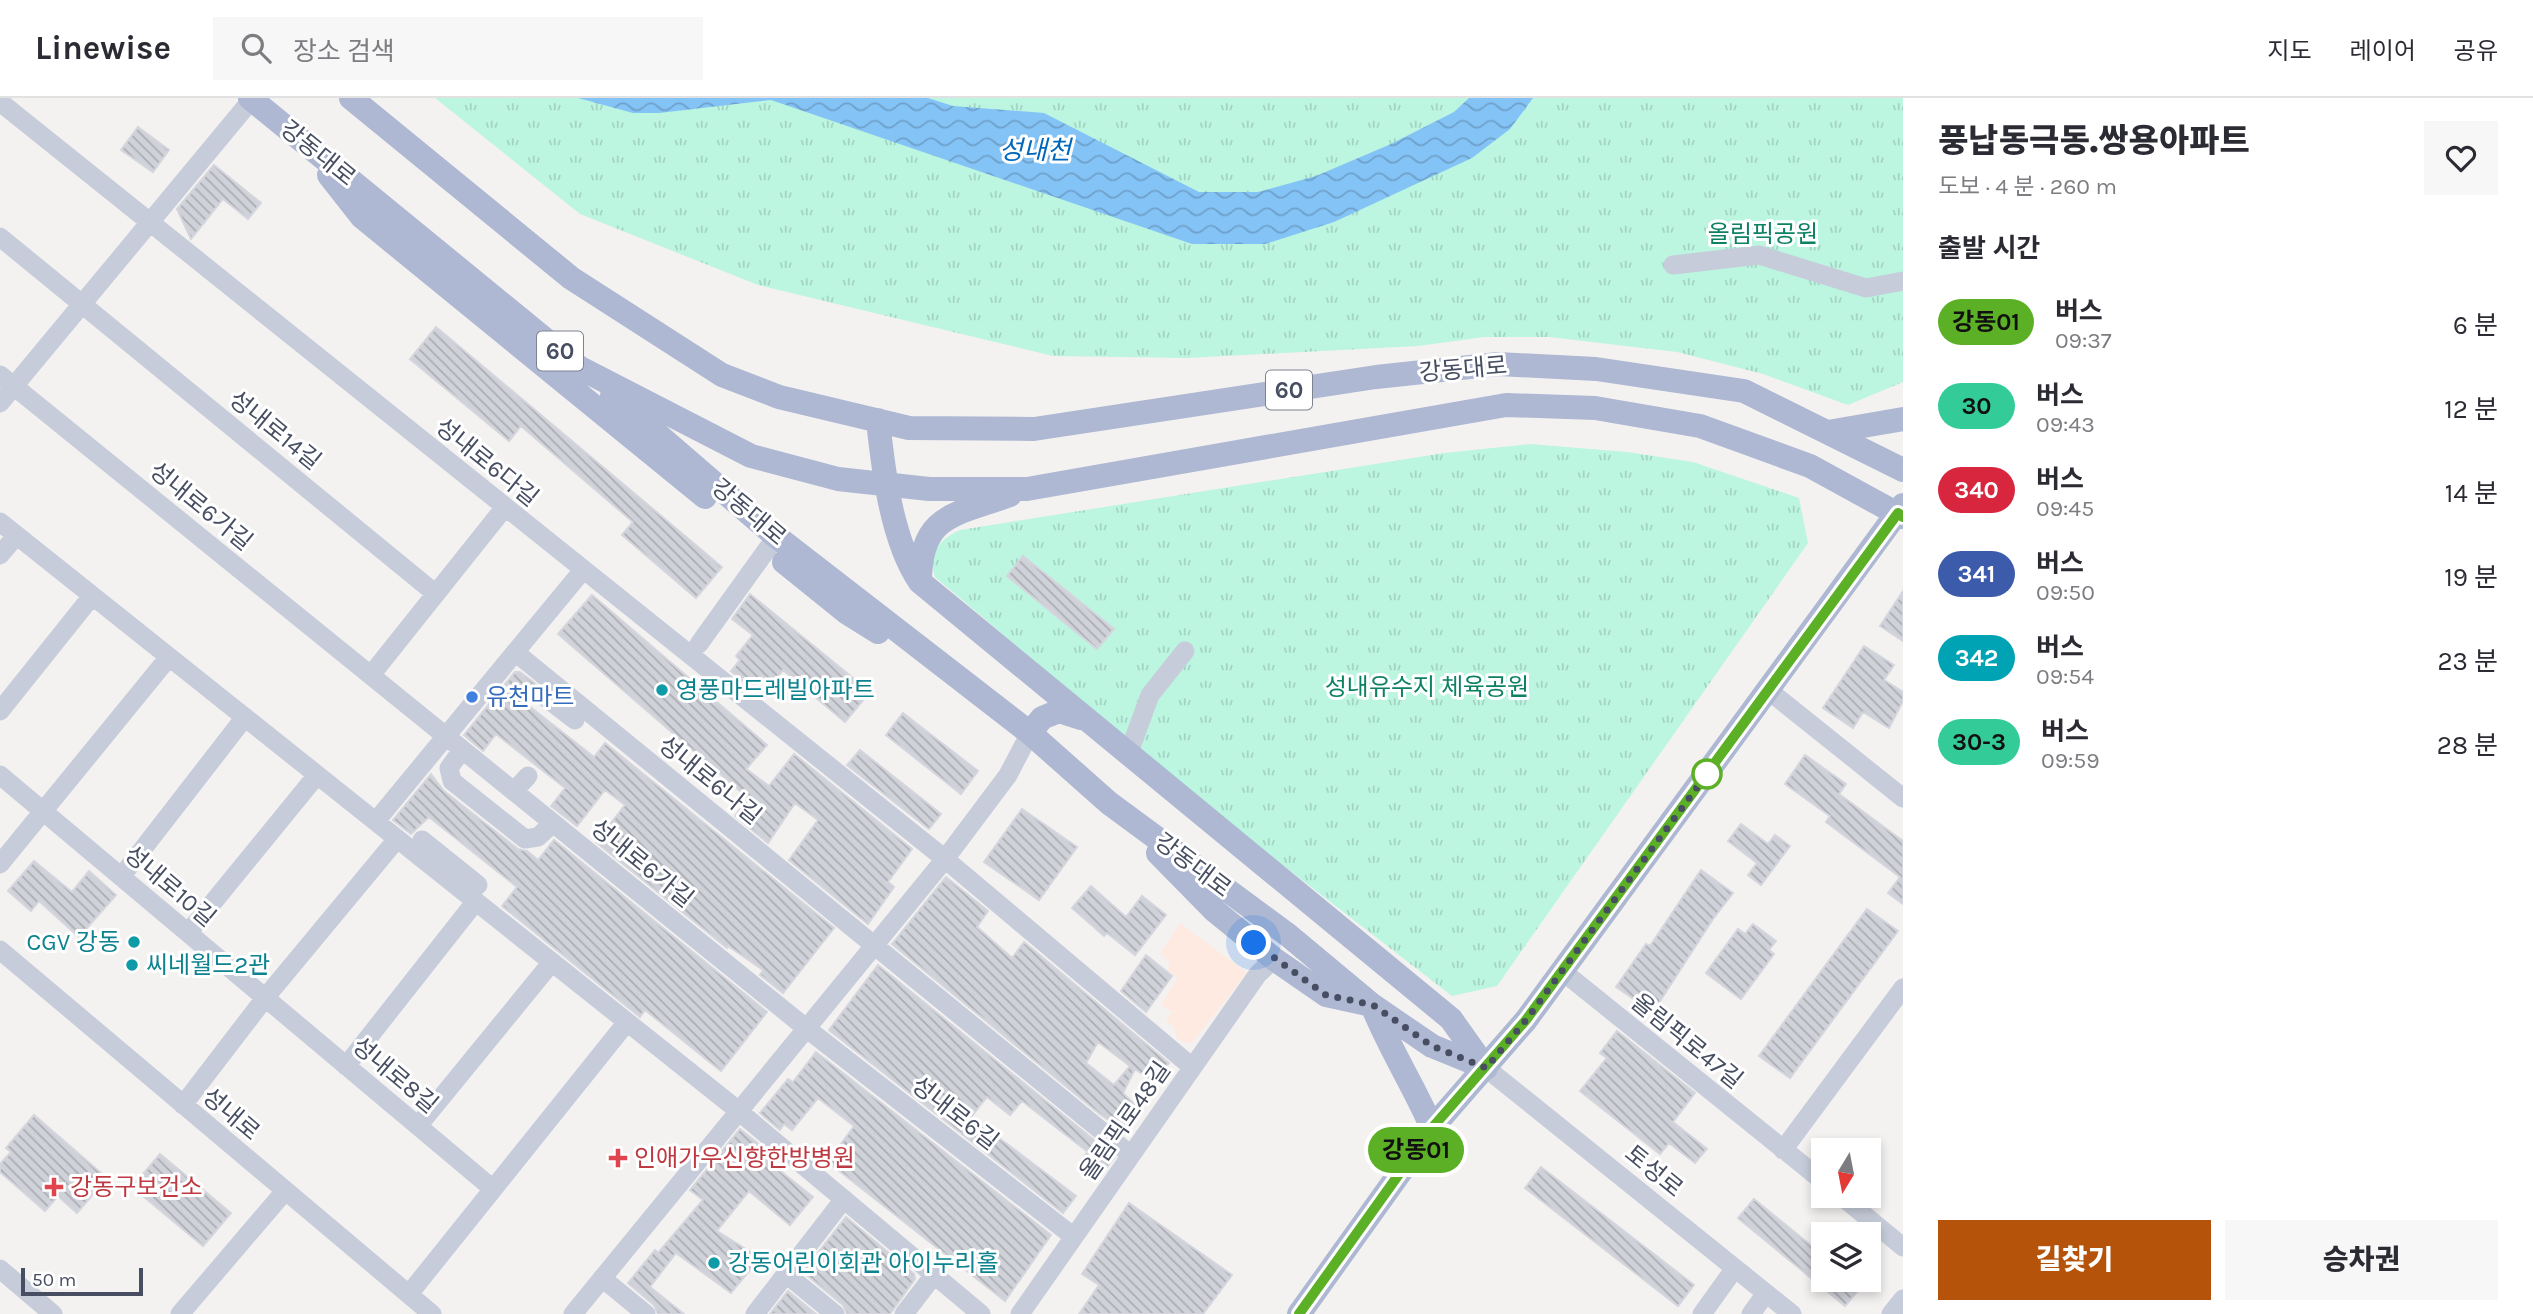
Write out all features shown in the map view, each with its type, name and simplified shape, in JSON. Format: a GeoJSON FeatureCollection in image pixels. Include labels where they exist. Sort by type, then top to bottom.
{"type":"FeatureCollection","features":[{"type":"Feature","properties":{"kind":"main road","name":"강동대로"},"geometry":{"type":"LineString","coordinates":[[252,98],[580,368],[774,534],[1030,733],[1109,803],[1288,935],[1373,1005],[1432,1046],[1486,1068]]}},
{"type":"Feature","properties":{"kind":"main road","name":"강동대로"},"geometry":{"type":"LineString","coordinates":[[351,98],[571,278],[722,375],[779,397],[909,428],[1034,429],[1376,377],[1499,364],[1596,369],[1744,391],[1903,470]]}},
{"type":"Feature","properties":{"kind":"main road"},"geometry":{"type":"LineString","coordinates":[[301,138],[362,216],[846,612],[959,680]]}},
{"type":"Feature","properties":{"kind":"main road","name":"강동대로"},"geometry":{"type":"LineString","coordinates":[[580,368],[751,456],[838,479],[888,485],[929,489],[1027,489],[1506,405],[1594,408],[1700,426],[1810,466],[1901,512]]}},
{"type":"Feature","properties":{"kind":"main road"},"geometry":{"type":"LineString","coordinates":[[1828,432],[1903,419]]}},
{"type":"Feature","properties":{"kind":"main road"},"geometry":{"type":"LineString","coordinates":[[878,420],[888,485]]}},
{"type":"Feature","properties":{"kind":"main road","name":"강동대로"},"geometry":{"type":"LineString","coordinates":[[888,485],[908,566],[920,582],[1451,1019],[1486,1068]]}},
{"type":"Feature","properties":{"kind":"main road"},"geometry":{"type":"LineString","coordinates":[[920,582],[924,542],[933,528],[960,513],[1027,489]]}},
{"type":"Feature","properties":{"kind":"main road"},"geometry":{"type":"LineString","coordinates":[[1299,1314],[1432,1128],[1526,1020],[1901,512]]}},
{"type":"Feature","properties":{"kind":"main road"},"geometry":{"type":"LineString","coordinates":[[1030,733],[1042,718],[1059,711],[1085,719]]}},
{"type":"Feature","properties":{"kind":"main road"},"geometry":{"type":"LineString","coordinates":[[1109,803],[1215,911],[1274,959],[1326,995],[1373,1005],[1385,1038],[1419,1098],[1432,1128]]}},
{"type":"Feature","properties":{"kind":"street"},"geometry":{"type":"LineString","coordinates":[[0,403],[7,381],[82,303],[252,98]]}},
{"type":"Feature","properties":{"kind":"street","name":"성내로6다길"},"geometry":{"type":"LineString","coordinates":[[0,102],[945,859]]}},
{"type":"Feature","properties":{"kind":"street","name":"성내로14길"},"geometry":{"type":"LineString","coordinates":[[0,236],[436,594]]}},
{"type":"Feature","properties":{"kind":"street"},"geometry":{"type":"LineString","coordinates":[[1674,265],[1759,255],[1866,288],[1903,281]]}},
{"type":"Feature","properties":{"kind":"street","name":"성내로6가길"},"geometry":{"type":"LineString","coordinates":[[7,381],[806,1028]]}},
{"type":"Feature","properties":{"kind":"street"},"geometry":{"type":"LineString","coordinates":[[371,676],[505,507]]}},
{"type":"Feature","properties":{"kind":"street"},"geometry":{"type":"LineString","coordinates":[[0,522],[397,839],[477,889]]}},
{"type":"Feature","properties":{"kind":"street"},"geometry":{"type":"LineString","coordinates":[[0,555],[16,536]]}},
{"type":"Feature","properties":{"kind":"street"},"geometry":{"type":"LineString","coordinates":[[699,644],[768,548]]}},
{"type":"Feature","properties":{"kind":"street"},"geometry":{"type":"LineString","coordinates":[[376,821],[583,570]]}},
{"type":"Feature","properties":{"kind":"street"},"geometry":{"type":"LineString","coordinates":[[0,711],[92,596]]}},
{"type":"Feature","properties":{"kind":"street"},"geometry":{"type":"LineString","coordinates":[[1128,755],[1150,695],[1185,651]]}},
{"type":"Feature","properties":{"kind":"street","name":"성내로6나길"},"geometry":{"type":"LineString","coordinates":[[516,652],[575,719],[874,946]]}},
{"type":"Feature","properties":{"kind":"street"},"geometry":{"type":"LineString","coordinates":[[0,864],[169,657]]}},
{"type":"Feature","properties":{"kind":"street"},"geometry":{"type":"LineString","coordinates":[[1768,690],[1903,798]]}},
{"type":"Feature","properties":{"kind":"street"},"geometry":{"type":"LineString","coordinates":[[545,696],[575,719]]}},
{"type":"Feature","properties":{"kind":"street"},"geometry":{"type":"LineString","coordinates":[[121,877],[245,718]]}},
{"type":"Feature","properties":{"kind":"street"},"geometry":{"type":"LineString","coordinates":[[573,1314],[945,859],[1008,775],[1030,733]]}},
{"type":"Feature","properties":{"kind":"street"},"geometry":{"type":"LineString","coordinates":[[462,750],[449,768],[452,781],[525,839],[538,838],[553,823]]}},
{"type":"Feature","properties":{"kind":"street","name":"성내로10길"},"geometry":{"type":"LineString","coordinates":[[0,775],[265,998]]}},
{"type":"Feature","properties":{"kind":"street"},"geometry":{"type":"LineString","coordinates":[[188,933],[317,775]]}},
{"type":"Feature","properties":{"kind":"street"},"geometry":{"type":"LineString","coordinates":[[514,791],[527,776]]}},
{"type":"Feature","properties":{"kind":"street"},"geometry":{"type":"LineString","coordinates":[[183,1105],[265,998],[397,839]]}},
{"type":"Feature","properties":{"kind":"street"},"geometry":{"type":"LineString","coordinates":[[422,839],[552,962],[738,1111],[981,1314]]}},
{"type":"Feature","properties":{"kind":"street"},"geometry":{"type":"LineString","coordinates":[[945,859],[1192,1067]]}},
{"type":"Feature","properties":{"kind":"street"},"geometry":{"type":"LineString","coordinates":[[346,1066],[477,889]]}},
{"type":"Feature","properties":{"kind":"street"},"geometry":{"type":"LineString","coordinates":[[874,946],[1131,1155]]}},
{"type":"Feature","properties":{"kind":"street","name":"성내로"},"geometry":{"type":"LineString","coordinates":[[0,950],[432,1314]]}},
{"type":"Feature","properties":{"kind":"street","name":"올림픽로48길"},"geometry":{"type":"LineString","coordinates":[[1020,1314],[1258,974],[1274,959]]}},
{"type":"Feature","properties":{"kind":"street"},"geometry":{"type":"LineString","coordinates":[[418,1126],[552,962]]}},
{"type":"Feature","properties":{"kind":"street","name":"올림픽로47길"},"geometry":{"type":"LineString","coordinates":[[1561,970],[1811,1172]]}},
{"type":"Feature","properties":{"kind":"street"},"geometry":{"type":"LineString","coordinates":[[1783,1150],[1903,988]]}},
{"type":"Feature","properties":{"kind":"street","name":"성내로8길"},"geometry":{"type":"LineString","coordinates":[[265,998],[493,1189]]}},
{"type":"Feature","properties":{"kind":"street"},"geometry":{"type":"LineString","coordinates":[[408,1294],[627,1022]]}},
{"type":"Feature","properties":{"kind":"street","name":"성내로6길"},"geometry":{"type":"LineString","coordinates":[[806,1028],[1074,1237]]}},
{"type":"Feature","properties":{"kind":"street","name":"토성로"},"geometry":{"type":"LineString","coordinates":[[1486,1068],[1792,1314]]}},
{"type":"Feature","properties":{"kind":"street"},"geometry":{"type":"LineString","coordinates":[[180,1314],[285,1191]]}},
{"type":"Feature","properties":{"kind":"street"},"geometry":{"type":"LineString","coordinates":[[755,1314],[844,1199]]}},
{"type":"Feature","properties":{"kind":"street"},"geometry":{"type":"LineString","coordinates":[[1856,1208],[1903,1247]]}},
{"type":"Feature","properties":{"kind":"street"},"geometry":{"type":"LineString","coordinates":[[1702,1314],[1735,1268]]}},
{"type":"Feature","properties":{"kind":"street"},"geometry":{"type":"LineString","coordinates":[[0,1269],[53,1314]]}},
{"type":"Feature","properties":{"kind":"street"},"geometry":{"type":"LineString","coordinates":[[786,1274],[835,1314]]}},
{"type":"Feature","properties":{"kind":"street"},"geometry":{"type":"LineString","coordinates":[[904,1314],[934,1275]]}},
{"type":"Feature","properties":{"kind":"street"},"geometry":{"type":"LineString","coordinates":[[602,1278],[646,1314]]}},
{"type":"Feature","properties":{"kind":"street"},"geometry":{"type":"LineString","coordinates":[[1751,1314],[1766,1293]]}},
{"type":"Feature","properties":{"kind":"street"},"geometry":{"type":"LineString","coordinates":[[1891,1314],[1903,1299]]}},
{"type":"Feature","properties":{"kind":"shaded area"},"geometry":{"type":"Polygon","coordinates":[[[1180,923],[1247,973],[1191,1044],[1177,1039],[1174,1027],[1166,1021],[1172,1012],[1161,1005],[1178,978],[1168,971],[1170,962],[1160,954],[1180,923]]]}},
{"type":"Feature","properties":{"kind":"green space","name":"올림픽공원"},"geometry":{"type":"Polygon","coordinates":[[[435,98],[1903,98],[1903,382],[1848,405],[1763,374],[1677,352],[1549,337],[1484,337],[1418,346],[1187,358],[1053,356],[758,285],[580,214],[435,98]]]}},
{"type":"Feature","properties":{"kind":"green space","name":"성내유수지 체육공원"},"geometry":{"type":"Polygon","coordinates":[[[1530,444],[1627,452],[1693,462],[1799,498],[1808,543],[1497,986],[1452,996],[1205,805],[935,577],[933,568],[934,554],[941,542],[960,530],[1444,453],[1530,444]]]}},
{"type":"Feature","properties":{"kind":"water","name":"성내천"},"geometry":{"type":"Polygon","coordinates":[[[578,98],[928,98],[953,106],[1044,113],[1199,192],[1258,192],[1316,176],[1391,144],[1454,112],[1469,98],[1533,98],[1510,129],[1472,158],[1334,222],[1265,244],[1192,244],[771,100],[659,113],[633,113],[578,98]]]}},
{"type":"Feature","properties":{"kind":"building"},"geometry":{"type":"Polygon","coordinates":[[[138,127],[169,150],[153,172],[121,150],[138,127]]]}},
{"type":"Feature","properties":{"kind":"building"},"geometry":{"type":"Polygon","coordinates":[[[214,165],[261,203],[248,219],[223,199],[191,239],[177,209],[214,165]]]}},
{"type":"Feature","properties":{"kind":"building"},"geometry":{"type":"Polygon","coordinates":[[[436,327],[722,567],[696,598],[622,535],[633,522],[521,426],[509,441],[410,359],[436,327]]]}},
{"type":"Feature","properties":{"kind":"building"},"geometry":{"type":"Polygon","coordinates":[[[1023,556],[1114,629],[1097,649],[1007,576],[1023,556]]]}},
{"type":"Feature","properties":{"kind":"building"},"geometry":{"type":"Polygon","coordinates":[[[1903,591],[1903,641],[1880,626],[1903,591]]]}},
{"type":"Feature","properties":{"kind":"building"},"geometry":{"type":"Polygon","coordinates":[[[750,594],[870,692],[845,722],[783,670],[772,684],[763,677],[753,689],[731,671],[740,660],[736,656],[753,635],[732,619],[750,594]]]}},
{"type":"Feature","properties":{"kind":"building"},"geometry":{"type":"Polygon","coordinates":[[[592,595],[767,745],[746,769],[769,786],[794,754],[912,849],[888,882],[894,887],[868,924],[789,860],[818,820],[795,803],[768,843],[735,816],[748,798],[558,634],[592,595]]]}},
{"type":"Feature","properties":{"kind":"building"},"geometry":{"type":"Polygon","coordinates":[[[1864,646],[1894,665],[1884,680],[1903,692],[1903,701],[1889,728],[1863,712],[1853,728],[1823,708],[1864,646]]]}},
{"type":"Feature","properties":{"kind":"building"},"geometry":{"type":"Polygon","coordinates":[[[515,672],[520,672],[537,685],[524,702],[594,757],[605,743],[834,928],[783,993],[760,975],[763,970],[728,946],[727,948],[596,842],[625,805],[605,790],[577,826],[551,806],[565,788],[496,734],[483,751],[464,735],[515,672]]]}},
{"type":"Feature","properties":{"kind":"building"},"geometry":{"type":"Polygon","coordinates":[[[903,713],[978,771],[961,794],[886,735],[903,713]]]}},
{"type":"Feature","properties":{"kind":"building"},"geometry":{"type":"Polygon","coordinates":[[[860,750],[941,814],[929,829],[847,765],[860,750]]]}},
{"type":"Feature","properties":{"kind":"building"},"geometry":{"type":"Polygon","coordinates":[[[1805,755],[1846,784],[1839,794],[1903,841],[1903,904],[1888,893],[1900,877],[1826,822],[1830,816],[1785,784],[1805,755]]]}},
{"type":"Feature","properties":{"kind":"building"},"geometry":{"type":"Polygon","coordinates":[[[431,774],[444,791],[518,849],[527,851],[538,860],[554,840],[767,1012],[721,1071],[645,1010],[640,1017],[502,906],[517,887],[429,817],[411,834],[393,820],[431,774]]]}},
{"type":"Feature","properties":{"kind":"building"},"geometry":{"type":"Polygon","coordinates":[[[1022,809],[1077,847],[1039,900],[984,862],[1022,809]]]}},
{"type":"Feature","properties":{"kind":"building"},"geometry":{"type":"Polygon","coordinates":[[[1741,824],[1768,844],[1775,835],[1790,846],[1761,885],[1748,875],[1757,863],[1728,841],[1741,824]]]}},
{"type":"Feature","properties":{"kind":"building"},"geometry":{"type":"Polygon","coordinates":[[[34,861],[72,892],[89,871],[116,895],[79,937],[39,901],[31,911],[8,891],[34,861]]]}},
{"type":"Feature","properties":{"kind":"building"},"geometry":{"type":"Polygon","coordinates":[[[1701,870],[1733,893],[1653,1012],[1616,987],[1646,944],[1650,946],[1701,870]]]}},
{"type":"Feature","properties":{"kind":"building"},"geometry":{"type":"Polygon","coordinates":[[[946,877],[988,911],[977,927],[1012,958],[1024,942],[1169,1063],[1153,1082],[1135,1069],[1123,1093],[1138,1108],[1122,1129],[1101,1115],[892,944],[946,877]],[[1098,1042],[1086,1063],[1114,1085],[1130,1066],[1098,1042]]]}},
{"type":"Feature","properties":{"kind":"building"},"geometry":{"type":"Polygon","coordinates":[[[1091,886],[1126,917],[1142,896],[1166,915],[1135,955],[1107,933],[1104,936],[1072,908],[1091,886]]]}},
{"type":"Feature","properties":{"kind":"building"},"geometry":{"type":"Polygon","coordinates":[[[1867,909],[1898,931],[1790,1078],[1759,1056],[1867,909]]]}},
{"type":"Feature","properties":{"kind":"building"},"geometry":{"type":"Polygon","coordinates":[[[1753,924],[1776,941],[1769,950],[1774,954],[1741,999],[1706,973],[1738,929],[1745,934],[1753,924]]]}},
{"type":"Feature","properties":{"kind":"building"},"geometry":{"type":"Polygon","coordinates":[[[1146,955],[1172,976],[1146,1012],[1121,991],[1146,955]]]}},
{"type":"Feature","properties":{"kind":"building"},"geometry":{"type":"Polygon","coordinates":[[[878,965],[1115,1157],[1099,1177],[1080,1161],[1088,1152],[1022,1101],[1010,1115],[987,1097],[971,1117],[1076,1196],[1063,1213],[829,1030],[878,965]]]}},
{"type":"Feature","properties":{"kind":"building"},"geometry":{"type":"Polygon","coordinates":[[[1617,1031],[1695,1093],[1673,1122],[1707,1149],[1695,1163],[1669,1143],[1660,1154],[1580,1091],[1607,1058],[1600,1053],[1617,1031]]]}},
{"type":"Feature","properties":{"kind":"building"},"geometry":{"type":"Polygon","coordinates":[[[816,1052],[1051,1235],[1005,1301],[828,1162],[854,1126],[818,1098],[792,1130],[784,1124],[780,1130],[760,1113],[788,1079],[793,1082],[816,1052]]]}},
{"type":"Feature","properties":{"kind":"building","name":"강동구보건소"},"geometry":{"type":"Polygon","coordinates":[[[34,1115],[107,1178],[77,1213],[58,1196],[45,1211],[0,1172],[0,1164],[11,1152],[6,1148],[34,1115]]]}},
{"type":"Feature","properties":{"kind":"building"},"geometry":{"type":"Polygon","coordinates":[[[740,1129],[765,1149],[760,1155],[813,1197],[790,1225],[749,1191],[717,1231],[760,1258],[731,1293],[676,1253],[650,1287],[684,1314],[658,1314],[654,1305],[628,1283],[655,1250],[658,1253],[703,1200],[690,1190],[740,1129]]]}},
{"type":"Feature","properties":{"kind":"building"},"geometry":{"type":"Polygon","coordinates":[[[160,1154],[231,1213],[203,1246],[132,1187],[160,1154]]]}},
{"type":"Feature","properties":{"kind":"building"},"geometry":{"type":"Polygon","coordinates":[[[1541,1167],[1694,1285],[1678,1306],[1525,1188],[1541,1167]]]}},
{"type":"Feature","properties":{"kind":"building"},"geometry":{"type":"Polygon","coordinates":[[[1754,1199],[1811,1245],[1811,1278],[1738,1218],[1754,1199]]]}},
{"type":"Feature","properties":{"kind":"building"},"geometry":{"type":"Polygon","coordinates":[[[1129,1203],[1232,1275],[1203,1314],[1079,1314],[1099,1285],[1082,1274],[1129,1203]]]}},
{"type":"Feature","properties":{"kind":"building"},"geometry":{"type":"Polygon","coordinates":[[[846,1217],[914,1274],[915,1279],[890,1314],[847,1314],[843,1305],[803,1272],[846,1217]]]}},
{"type":"Feature","properties":{"kind":"building"},"geometry":{"type":"Polygon","coordinates":[[[788,1291],[816,1314],[770,1314],[788,1291]]]}},
{"type":"Feature","properties":{"kind":"building"},"geometry":{"type":"Polygon","coordinates":[[[1828,1292],[1857,1292],[1845,1306],[1828,1292]]]}},
{"type":"Feature","properties":{"kind":"bus line","name":"강동01"},"geometry":{"type":"LineString","coordinates":[[1299,1314],[1432,1128],[1526,1020],[1898,513],[1903,517]]}},
{"type":"Feature","properties":{"kind":"place","name":"영풍마드레빌아파트"},"geometry":{"type":"Point","coordinates":[662,690]}},
{"type":"Feature","properties":{"kind":"place","name":"유천마트"},"geometry":{"type":"Point","coordinates":[472,697]}},
{"type":"Feature","properties":{"kind":"place","name":"CGV 강동"},"geometry":{"type":"Point","coordinates":[134,942]}},
{"type":"Feature","properties":{"kind":"place","name":"씨네월드2관"},"geometry":{"type":"Point","coordinates":[132,965]}},
{"type":"Feature","properties":{"kind":"place","name":"인애가우신향한방병원"},"geometry":{"type":"Point","coordinates":[618,1158]}},
{"type":"Feature","properties":{"kind":"place","name":"강동구보건소"},"geometry":{"type":"Point","coordinates":[54,1187]}},
{"type":"Feature","properties":{"kind":"place","name":"강동어린이회관 아이누리홀"},"geometry":{"type":"Point","coordinates":[714,1263]}},
{"type":"Feature","properties":{"kind":"route"},"geometry":{"type":"LineString","coordinates":[[1254,943],[1326,995],[1373,1005],[1432,1046],[1486,1068],[1526,1020],[1707,774]]}}]}
